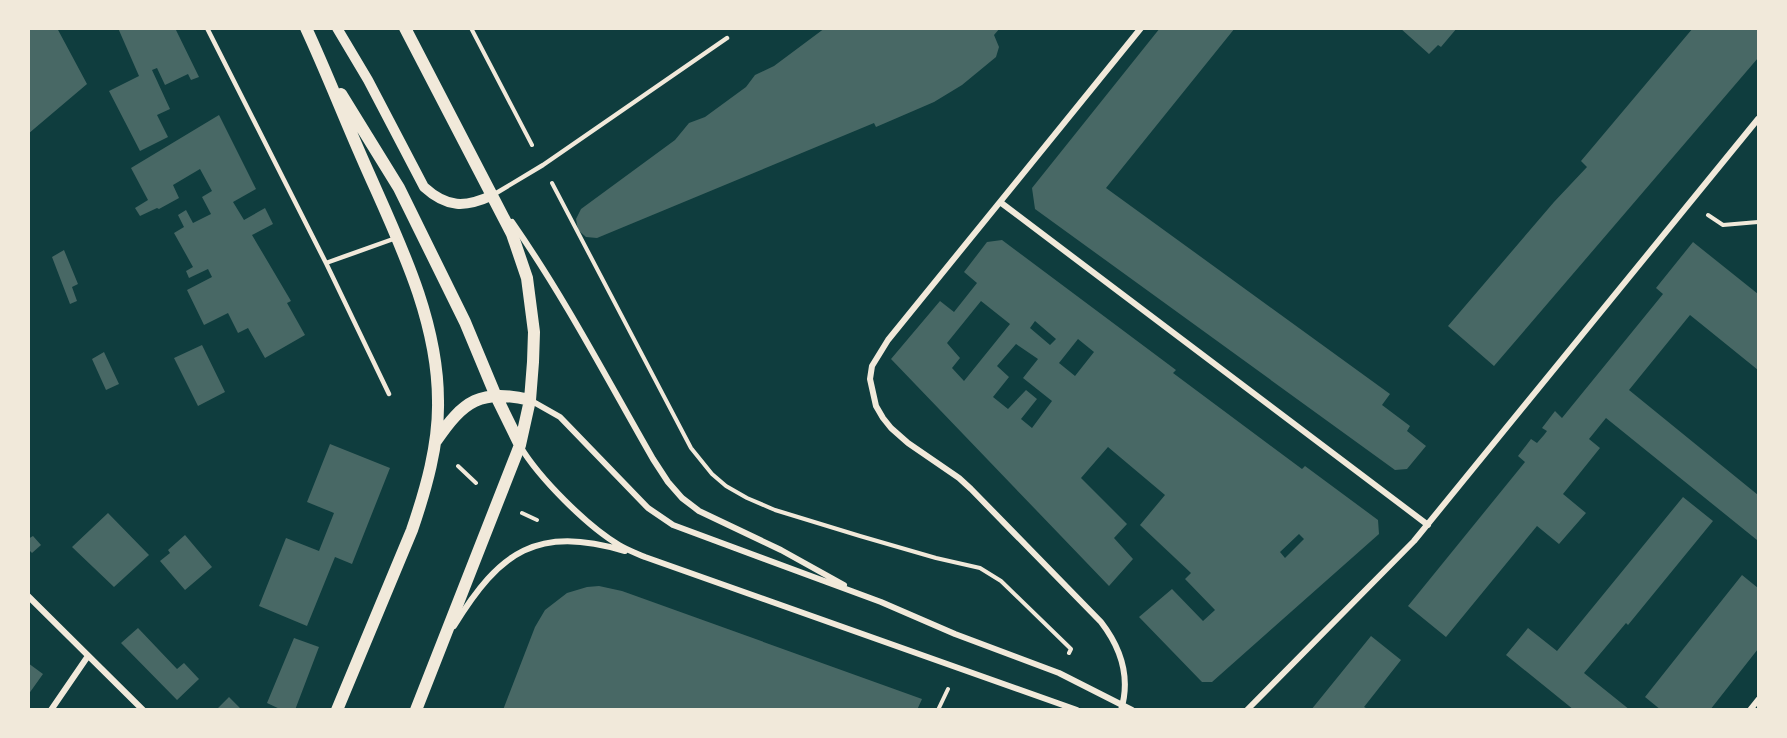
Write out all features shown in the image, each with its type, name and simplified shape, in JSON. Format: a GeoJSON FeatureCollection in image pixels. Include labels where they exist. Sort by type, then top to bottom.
{"type":"FeatureCollection","features":[{"type":"Feature","properties":{"kind":"main road"},"geometry":{"type":"LineString","coordinates":[[306,28],[396,238],[421,304],[432,349],[438,398],[434,445],[422,501],[337,710]]}},
{"type":"Feature","properties":{"kind":"main road"},"geometry":{"type":"LineString","coordinates":[[405,28],[512,234],[527,278],[534,332],[530,400],[520,445],[416,710]]}},
{"type":"Feature","properties":{"kind":"main road"},"geometry":{"type":"LineString","coordinates":[[324,68],[399,188],[465,322],[495,394],[520,445]]}},
{"type":"Feature","properties":{"kind":"main road"},"geometry":{"type":"LineString","coordinates":[[434,445],[448,424],[472,402],[495,394],[530,400]]}},
{"type":"Feature","properties":{"kind":"street"},"geometry":{"type":"LineString","coordinates":[[337,28],[368,80],[424,187],[433,196],[448,203],[461,205],[476,203],[493,195],[569,310],[653,459],[682,498],[699,511],[781,550],[858,593]]}},
{"type":"Feature","properties":{"kind":"street"},"geometry":{"type":"LineString","coordinates":[[1122,707],[1125,683],[1120,652],[1101,622],[971,489],[959,478],[908,443],[882,418],[876,406],[870,379],[872,366],[879,353],[1141,28]]}},
{"type":"Feature","properties":{"kind":"street"},"geometry":{"type":"LineString","coordinates":[[1247,710],[1391,566],[1428,525],[1758,119]]}},
{"type":"Feature","properties":{"kind":"street"},"geometry":{"type":"LineString","coordinates":[[1000,202],[1428,525]]}},
{"type":"Feature","properties":{"kind":"street"},"geometry":{"type":"LineString","coordinates":[[530,400],[560,417],[648,508],[667,521],[688,531],[858,593],[955,634],[1059,673],[1122,707],[1132,710]]}},
{"type":"Feature","properties":{"kind":"street"},"geometry":{"type":"LineString","coordinates":[[520,445],[542,477],[598,530],[621,546],[645,557]]}},
{"type":"Feature","properties":{"kind":"street"},"geometry":{"type":"LineString","coordinates":[[436,658],[469,603],[493,572],[519,552],[548,542],[589,542],[645,557],[1077,710]]}},
{"type":"Feature","properties":{"kind":"street"},"geometry":{"type":"LineString","coordinates":[[28,596],[143,710]]}},
{"type":"Feature","properties":{"kind":"street"},"geometry":{"type":"LineString","coordinates":[[51,710],[88,656]]}},
{"type":"Feature","properties":{"kind":"street"},"geometry":{"type":"LineString","coordinates":[[1750,710],[1758,700]]}},
{"type":"Feature","properties":{"kind":"lane"},"geometry":{"type":"LineString","coordinates":[[207,28],[326,263],[389,394]]}},
{"type":"Feature","properties":{"kind":"lane"},"geometry":{"type":"LineString","coordinates":[[493,195],[551,160],[727,38]]}},
{"type":"Feature","properties":{"kind":"lane"},"geometry":{"type":"LineString","coordinates":[[326,263],[396,238]]}},
{"type":"Feature","properties":{"kind":"path"},"geometry":{"type":"LineString","coordinates":[[1690,203],[1723,225],[1758,222]]}},
{"type":"Feature","properties":{"kind":"path"},"geometry":{"type":"LineString","coordinates":[[632,338],[691,448],[712,474],[726,486],[775,510],[936,558],[980,568],[1002,580],[1071,649],[1059,673]]}},
{"type":"Feature","properties":{"kind":"path"},"geometry":{"type":"LineString","coordinates":[[434,445],[498,502],[538,520],[548,542]]}},
{"type":"Feature","properties":{"kind":"building"},"geometry":{"type":"Polygon","coordinates":[[[28,28],[57,28],[87,84],[28,134],[28,28]]]}},
{"type":"Feature","properties":{"kind":"building"},"geometry":{"type":"Polygon","coordinates":[[[118,28],[175,28],[199,77],[191,80],[188,74],[165,85],[157,68],[152,70],[170,109],[157,115],[168,137],[140,151],[109,91],[139,76],[118,28]]]}},
{"type":"Feature","properties":{"kind":"building"},"geometry":{"type":"Polygon","coordinates":[[[825,28],[1000,28],[994,35],[999,47],[996,57],[962,85],[934,102],[876,127],[874,123],[597,238],[586,237],[578,230],[576,219],[581,209],[675,140],[689,123],[705,117],[746,87],[755,75],[774,66],[825,28]]]}},
{"type":"Feature","properties":{"kind":"building"},"geometry":{"type":"Polygon","coordinates":[[[1160,28],[1235,28],[1106,188],[1390,394],[1382,405],[1410,426],[1407,431],[1426,446],[1407,469],[1395,470],[1035,209],[1032,188],[1160,28]]]}},
{"type":"Feature","properties":{"kind":"building"},"geometry":{"type":"Polygon","coordinates":[[[1400,28],[1457,28],[1441,47],[1438,45],[1429,54],[1400,28]]]}},
{"type":"Feature","properties":{"kind":"building"},"geometry":{"type":"Polygon","coordinates":[[[1693,28],[1758,28],[1758,58],[1494,366],[1448,326],[1554,202],[1587,167],[1581,161],[1693,28]]]}},
{"type":"Feature","properties":{"kind":"building"},"geometry":{"type":"Polygon","coordinates":[[[219,115],[256,189],[233,202],[244,220],[265,208],[273,224],[252,235],[291,301],[287,303],[305,335],[265,358],[248,328],[238,333],[228,313],[204,325],[187,290],[212,277],[208,269],[189,278],[186,271],[193,267],[174,233],[184,227],[178,215],[186,210],[193,223],[211,214],[202,197],[212,191],[200,169],[173,185],[179,198],[140,216],[135,208],[148,200],[131,168],[219,115]]]}},
{"type":"Feature","properties":{"kind":"building"},"geometry":{"type":"Polygon","coordinates":[[[1002,240],[1176,370],[1173,373],[1302,469],[1305,466],[1378,520],[1379,534],[1212,682],[1202,682],[1139,617],[1172,589],[1203,621],[1215,610],[1185,579],[1191,573],[1140,525],[1165,495],[1108,447],[1081,478],[1127,524],[1114,538],[1133,559],[1109,586],[891,359],[940,301],[954,312],[977,283],[964,272],[987,242],[1002,240]],[[981,301],[947,343],[960,358],[952,368],[964,381],[1010,324],[981,301]],[[1035,321],[1030,328],[1050,345],[1056,339],[1035,321]],[[1078,339],[1059,363],[1075,376],[1094,352],[1078,339]],[[1016,344],[997,366],[1009,377],[993,397],[1008,409],[1026,390],[1037,399],[1021,419],[1032,428],[1052,401],[1023,378],[1038,359],[1016,344]],[[1299,534],[1280,552],[1285,558],[1304,539],[1299,534]]]}},
{"type":"Feature","properties":{"kind":"building"},"geometry":{"type":"Polygon","coordinates":[[[1693,242],[1758,294],[1758,370],[1690,315],[1629,390],[1758,495],[1758,539],[1606,418],[1589,439],[1600,448],[1563,494],[1586,513],[1559,544],[1537,526],[1446,637],[1408,606],[1525,462],[1518,456],[1531,439],[1537,443],[1544,435],[1547,431],[1542,428],[1555,411],[1562,418],[1663,294],[1656,288],[1693,242]]]}},
{"type":"Feature","properties":{"kind":"building"},"geometry":{"type":"Polygon","coordinates":[[[64,250],[78,284],[72,287],[77,301],[70,304],[52,257],[64,250]]]}},
{"type":"Feature","properties":{"kind":"building"},"geometry":{"type":"Polygon","coordinates":[[[202,345],[225,392],[198,406],[174,358],[202,345]]]}},
{"type":"Feature","properties":{"kind":"building"},"geometry":{"type":"Polygon","coordinates":[[[104,352],[119,384],[106,390],[92,359],[104,352]]]}},
{"type":"Feature","properties":{"kind":"building"},"geometry":{"type":"Polygon","coordinates":[[[330,444],[390,468],[352,564],[335,557],[307,626],[259,606],[286,538],[319,551],[334,513],[307,502],[330,444]]]}},
{"type":"Feature","properties":{"kind":"building"},"geometry":{"type":"Polygon","coordinates":[[[1683,497],[1713,521],[1628,625],[1626,623],[1584,673],[1630,710],[1574,710],[1506,655],[1528,628],[1557,651],[1683,497]]]}},
{"type":"Feature","properties":{"kind":"building"},"geometry":{"type":"Polygon","coordinates":[[[108,513],[149,555],[114,587],[72,547],[108,513]]]}},
{"type":"Feature","properties":{"kind":"building"},"geometry":{"type":"Polygon","coordinates":[[[185,535],[212,567],[185,590],[160,561],[170,553],[168,550],[185,535]]]}},
{"type":"Feature","properties":{"kind":"building"},"geometry":{"type":"Polygon","coordinates":[[[33,536],[41,545],[32,553],[28,549],[28,539],[33,536]]]}},
{"type":"Feature","properties":{"kind":"building"},"geometry":{"type":"Polygon","coordinates":[[[1742,575],[1758,588],[1758,649],[1710,710],[1661,710],[1645,697],[1742,575]]]}},
{"type":"Feature","properties":{"kind":"building"},"geometry":{"type":"Polygon","coordinates":[[[599,586],[622,591],[922,699],[917,710],[503,710],[535,627],[545,610],[567,593],[599,586]]]}},
{"type":"Feature","properties":{"kind":"building"},"geometry":{"type":"Polygon","coordinates":[[[138,628],[177,669],[184,663],[199,679],[177,700],[121,643],[138,628]]]}},
{"type":"Feature","properties":{"kind":"building"},"geometry":{"type":"Polygon","coordinates":[[[1371,636],[1401,660],[1364,707],[1370,710],[1311,710],[1371,636]]]}},
{"type":"Feature","properties":{"kind":"building"},"geometry":{"type":"Polygon","coordinates":[[[294,638],[319,647],[295,710],[282,710],[267,703],[294,638]]]}},
{"type":"Feature","properties":{"kind":"building"},"geometry":{"type":"Polygon","coordinates":[[[28,663],[43,674],[28,695],[28,663]]]}},
{"type":"Feature","properties":{"kind":"building"},"geometry":{"type":"Polygon","coordinates":[[[229,697],[242,710],[216,710],[229,697]]]}}]}
